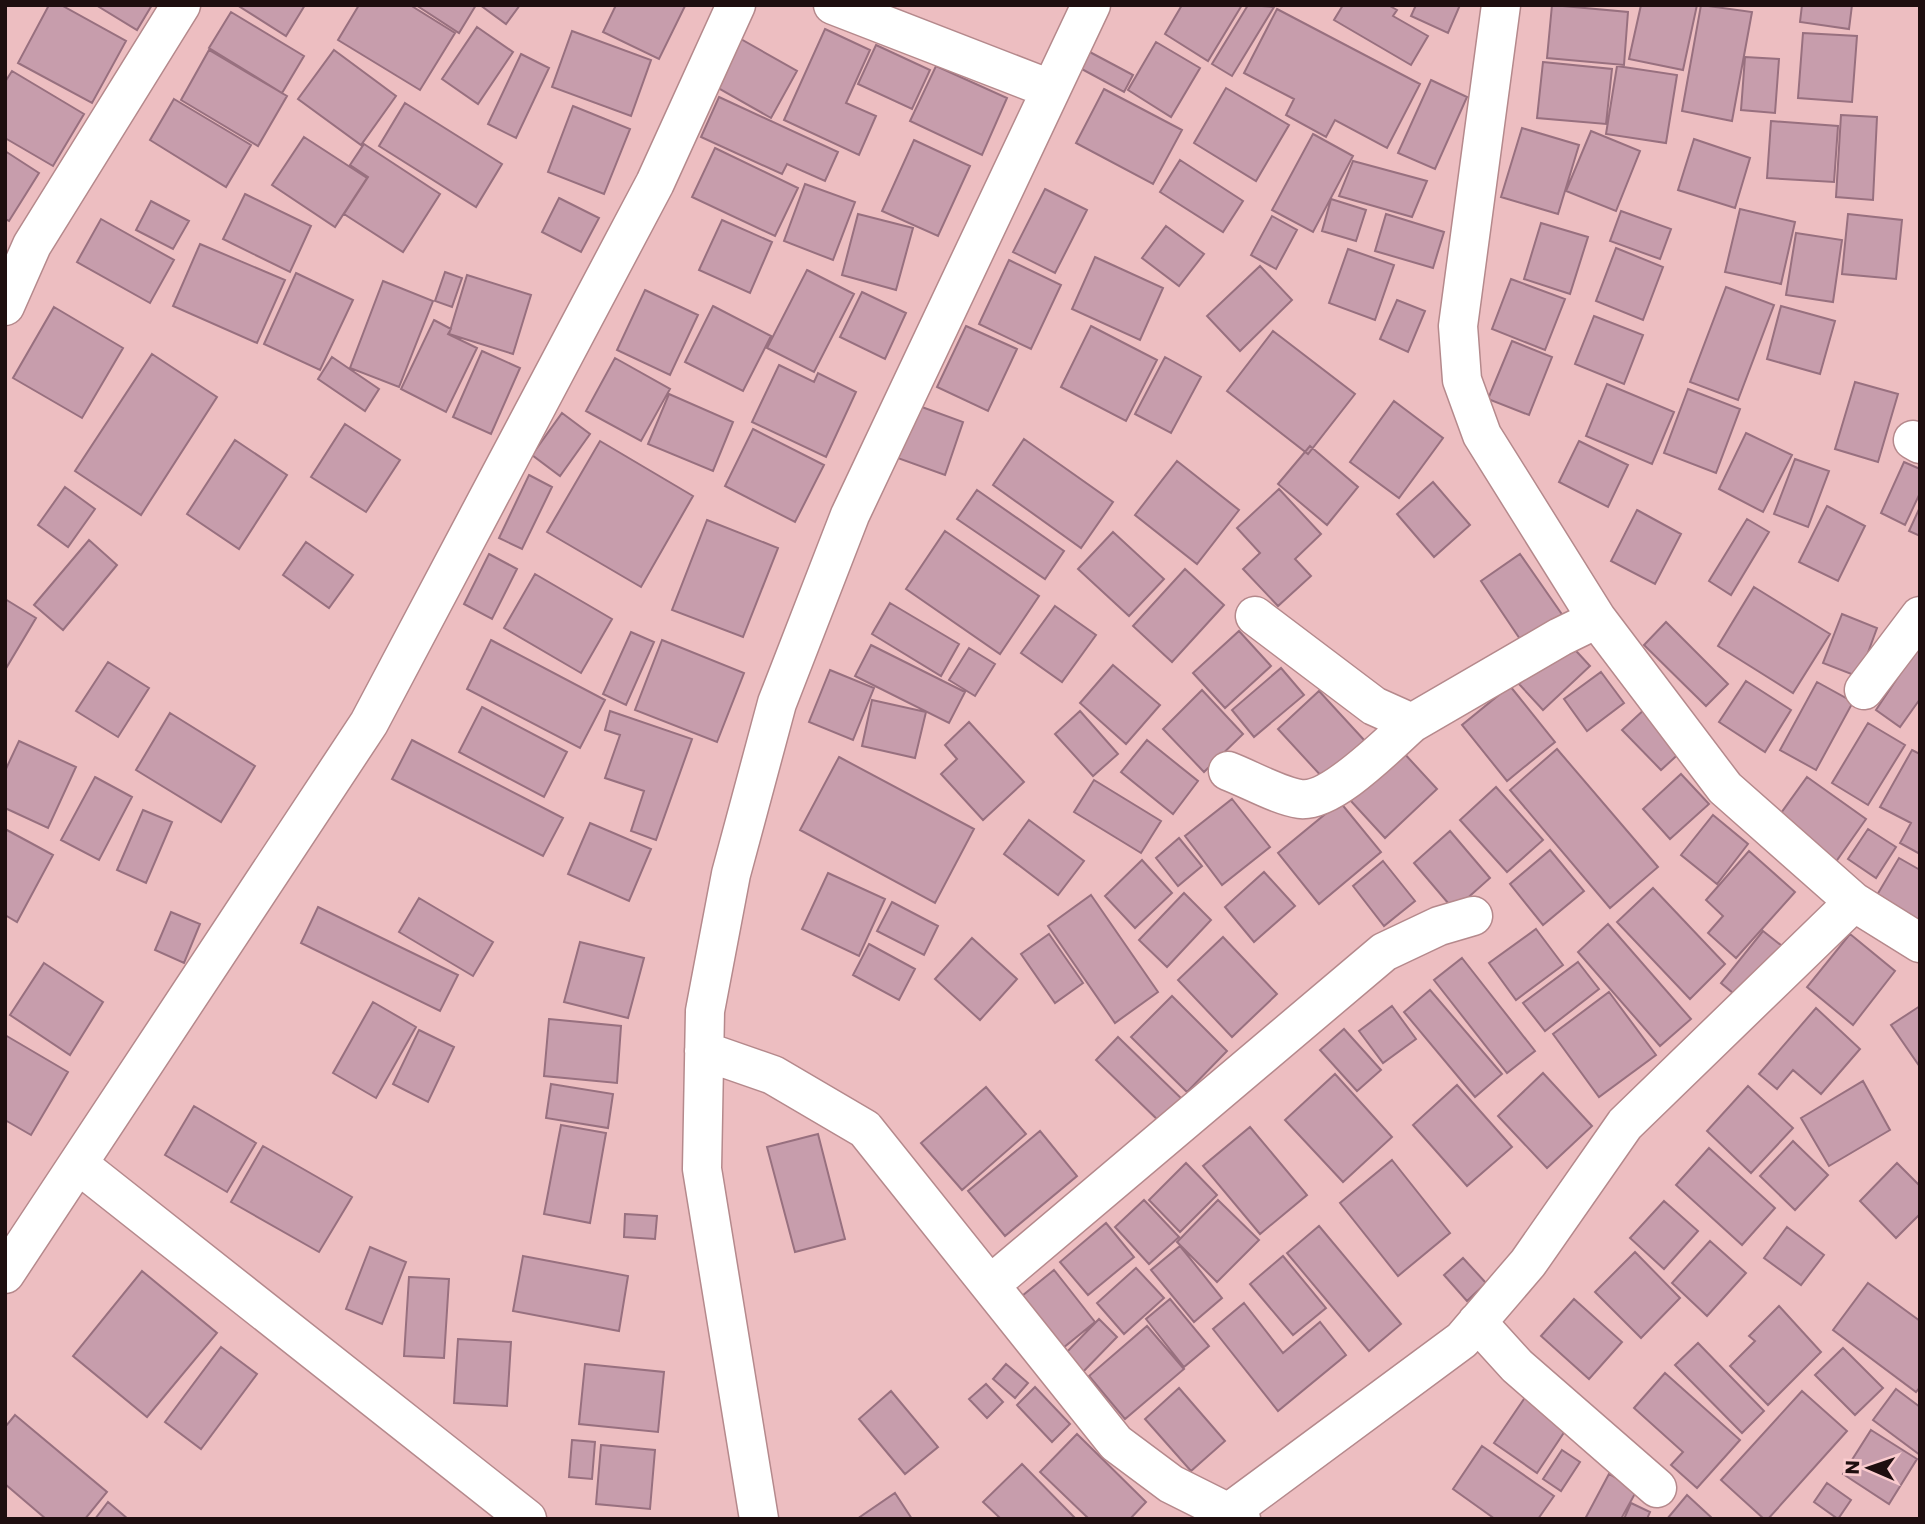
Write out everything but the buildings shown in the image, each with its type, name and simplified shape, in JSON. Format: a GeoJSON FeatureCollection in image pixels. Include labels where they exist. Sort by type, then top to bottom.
{"type":"FeatureCollection","features":[{"type":"Feature","properties":{"kind":"street"},"geometry":{"type":"LineString","coordinates":[[5,306],[19,242],[181,5]]}},
{"type":"Feature","properties":{"kind":"street"},"geometry":{"type":"LineString","coordinates":[[5,1275],[369,723],[655,183],[736,5]]}},
{"type":"Feature","properties":{"kind":"street"},"geometry":{"type":"LineString","coordinates":[[833,5],[1050,89]]}},
{"type":"Feature","properties":{"kind":"street"},"geometry":{"type":"LineString","coordinates":[[759,1519],[702,1169],[705,1011],[731,874],[777,703],[850,516],[1091,5]]}},
{"type":"Feature","properties":{"kind":"street"},"geometry":{"type":"LineString","coordinates":[[1501,5],[1458,326],[1462,380],[1482,435],[1597,620],[1725,788],[1854,902],[1920,943]]}},
{"type":"Feature","properties":{"kind":"street"},"geometry":{"type":"LineString","coordinates":[[1255,616],[1374,706],[1412,723]]}},
{"type":"Feature","properties":{"kind":"street"},"geometry":{"type":"LineString","coordinates":[[1864,690],[1920,616]]}},
{"type":"Feature","properties":{"kind":"street"},"geometry":{"type":"LineString","coordinates":[[1228,771],[1301,799],[1325,793],[1359,770],[1412,723],[1560,637],[1597,620]]}},
{"type":"Feature","properties":{"kind":"street"},"geometry":{"type":"LineString","coordinates":[[704,1051],[774,1075],[865,1129],[1116,1443],[1171,1484],[1231,1517],[1462,1340],[1528,1263],[1625,1124],[1854,902]]}},
{"type":"Feature","properties":{"kind":"street"},"geometry":{"type":"LineString","coordinates":[[990,1285],[1384,952],[1439,926],[1473,916]]}},
{"type":"Feature","properties":{"kind":"street"},"geometry":{"type":"LineString","coordinates":[[78,1164],[527,1519]]}},
{"type":"Feature","properties":{"kind":"street"},"geometry":{"type":"LineString","coordinates":[[1477,1322],[1517,1366],[1657,1488]]}}]}
